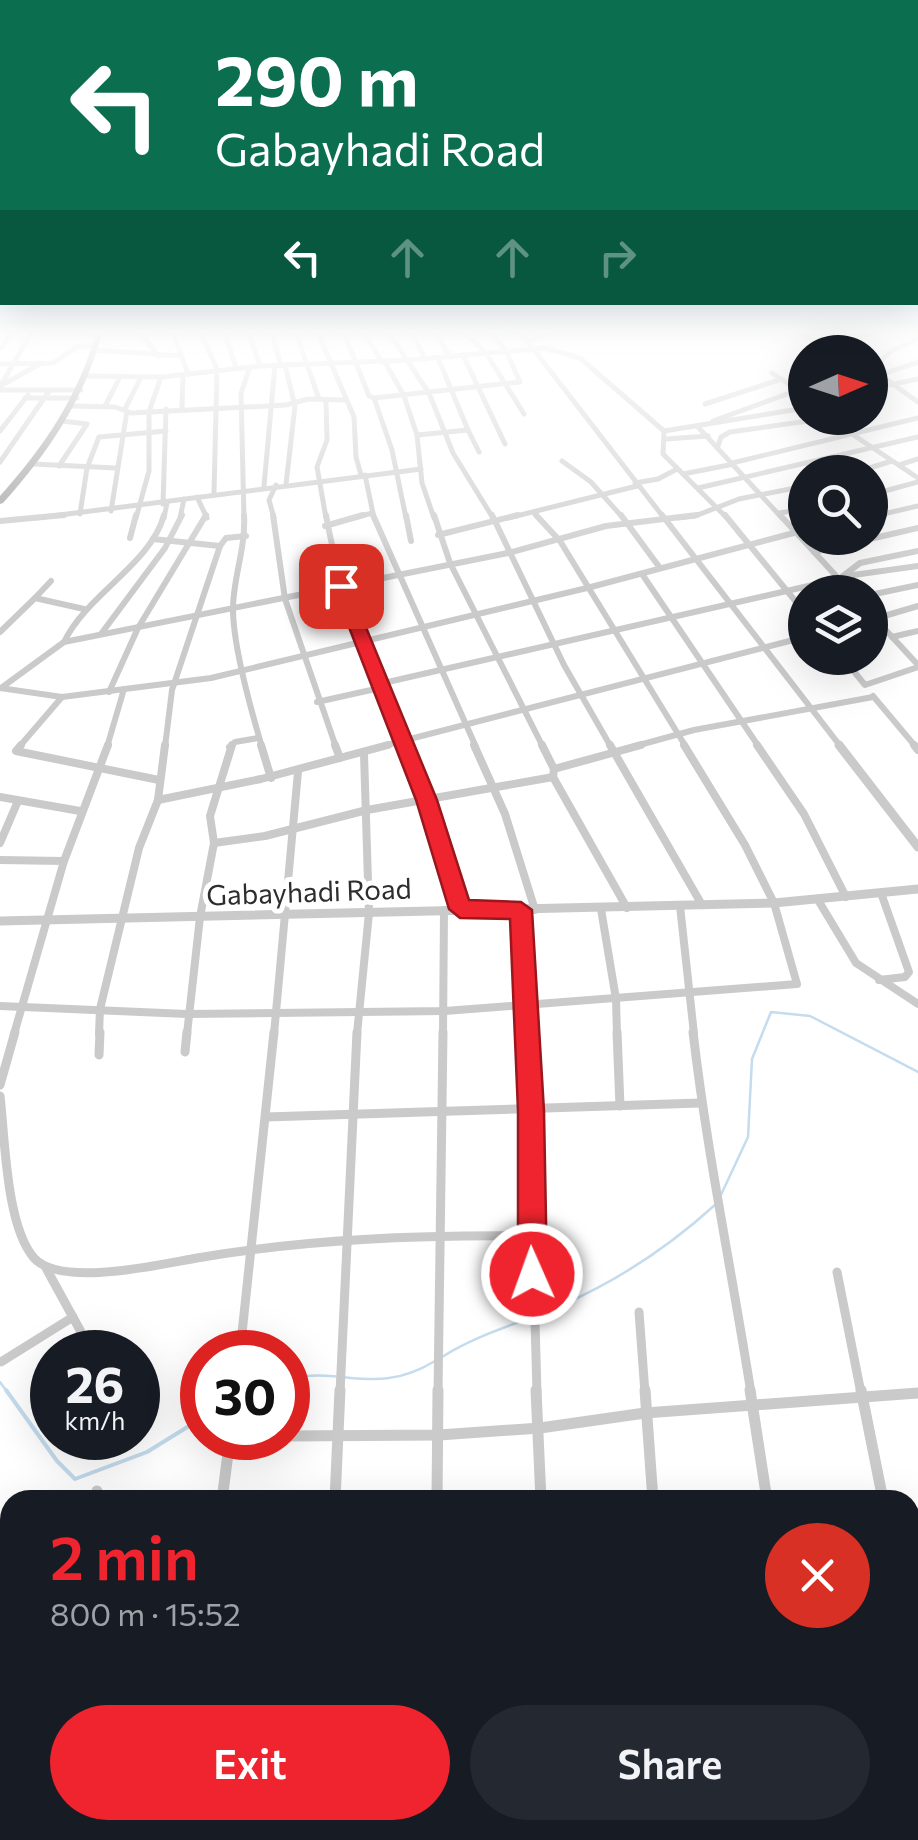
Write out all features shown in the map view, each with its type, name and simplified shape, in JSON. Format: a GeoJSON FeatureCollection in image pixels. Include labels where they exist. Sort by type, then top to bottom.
{"type":"FeatureCollection","features":[{"type":"Feature","properties":{"kind":"highway"},"geometry":{"type":"LineString","coordinates":[[2,497],[33,464],[64,419]]}},
{"type":"Feature","properties":{"kind":"street"},"geometry":{"type":"LineString","coordinates":[[0,462],[30,419]]}},
{"type":"Feature","properties":{"kind":"street"},"geometry":{"type":"LineString","coordinates":[[112,510],[126,419]]}},
{"type":"Feature","properties":{"kind":"street"},"geometry":{"type":"LineString","coordinates":[[130,538],[150,471],[149,419]]}},
{"type":"Feature","properties":{"kind":"street"},"geometry":{"type":"LineString","coordinates":[[64,642],[70,626],[152,539],[164,521],[166,419]]}},
{"type":"Feature","properties":{"kind":"street"},"geometry":{"type":"LineString","coordinates":[[214,493],[216,419]]}},
{"type":"Feature","properties":{"kind":"street"},"geometry":{"type":"LineString","coordinates":[[243,419],[240,489],[246,536],[233,608],[243,672],[271,778]]}},
{"type":"Feature","properties":{"kind":"street"},"geometry":{"type":"LineString","coordinates":[[264,486],[267,419]]}},
{"type":"Feature","properties":{"kind":"street"},"geometry":{"type":"LineString","coordinates":[[286,484],[295,419]]}},
{"type":"Feature","properties":{"kind":"street"},"geometry":{"type":"LineString","coordinates":[[324,419],[326,440],[317,468],[325,526],[341,586],[426,800],[460,909]]}},
{"type":"Feature","properties":{"kind":"street"},"geometry":{"type":"LineString","coordinates":[[354,419],[355,458],[372,513],[513,834],[535,910]]}},
{"type":"Feature","properties":{"kind":"street"},"geometry":{"type":"LineString","coordinates":[[379,419],[397,472],[411,542]]}},
{"type":"Feature","properties":{"kind":"street"},"geometry":{"type":"LineString","coordinates":[[412,419],[438,535],[450,563],[626,908]]}},
{"type":"Feature","properties":{"kind":"street"},"geometry":{"type":"LineString","coordinates":[[440,419],[452,454],[462,463],[495,524],[582,698],[702,906]]}},
{"type":"Feature","properties":{"kind":"street"},"geometry":{"type":"LineString","coordinates":[[464,419],[479,452]]}},
{"type":"Feature","properties":{"kind":"street"},"geometry":{"type":"LineString","coordinates":[[494,419],[505,444]]}},
{"type":"Feature","properties":{"kind":"street"},"geometry":{"type":"LineString","coordinates":[[586,419],[918,846]]}},
{"type":"Feature","properties":{"kind":"street"},"geometry":{"type":"LineString","coordinates":[[647,419],[665,435],[708,436]]}},
{"type":"Feature","properties":{"kind":"street"},"geometry":{"type":"LineString","coordinates":[[665,435],[724,419]]}},
{"type":"Feature","properties":{"kind":"street"},"geometry":{"type":"LineString","coordinates":[[708,424],[739,419]]}},
{"type":"Feature","properties":{"kind":"street"},"geometry":{"type":"LineString","coordinates":[[888,425],[914,419]]}},
{"type":"Feature","properties":{"kind":"street"},"geometry":{"type":"LineString","coordinates":[[60,466],[86,424],[62,422]]}},
{"type":"Feature","properties":{"kind":"street"},"geometry":{"type":"LineString","coordinates":[[718,446],[721,437],[730,432],[788,424]]}},
{"type":"Feature","properties":{"kind":"street"},"geometry":{"type":"LineString","coordinates":[[698,427],[788,523]]}},
{"type":"Feature","properties":{"kind":"street"},"geometry":{"type":"LineString","coordinates":[[417,435],[468,430]]}},
{"type":"Feature","properties":{"kind":"street"},"geometry":{"type":"LineString","coordinates":[[80,514],[88,468],[99,437],[166,431]]}},
{"type":"Feature","properties":{"kind":"street"},"geometry":{"type":"LineString","coordinates":[[665,435],[662,452],[718,506],[788,592]]}},
{"type":"Feature","properties":{"kind":"street"},"geometry":{"type":"LineString","coordinates":[[438,535],[495,524],[680,472],[733,464],[849,435]]}},
{"type":"Feature","properties":{"kind":"street"},"geometry":{"type":"LineString","coordinates":[[853,435],[918,480]]}},
{"type":"Feature","properties":{"kind":"street"},"geometry":{"type":"LineString","coordinates":[[698,488],[918,437]]}},
{"type":"Feature","properties":{"kind":"street"},"geometry":{"type":"LineString","coordinates":[[888,465],[918,459]]}},
{"type":"Feature","properties":{"kind":"street"},"geometry":{"type":"LineString","coordinates":[[562,461],[582,472],[604,494],[660,568]]}},
{"type":"Feature","properties":{"kind":"street"},"geometry":{"type":"LineString","coordinates":[[33,464],[116,468]]}},
{"type":"Feature","properties":{"kind":"street"},"geometry":{"type":"LineString","coordinates":[[0,524],[140,507],[240,489],[322,483],[421,469]]}},
{"type":"Feature","properties":{"kind":"street"},"geometry":{"type":"LineString","coordinates":[[888,489],[918,480]]}},
{"type":"Feature","properties":{"kind":"street"},"geometry":{"type":"LineString","coordinates":[[276,485],[269,500],[278,532],[284,599],[301,657],[340,758]]}},
{"type":"Feature","properties":{"kind":"street"},"geometry":{"type":"LineString","coordinates":[[0,688],[64,642],[508,553],[625,523],[702,514],[718,506],[788,489]]}},
{"type":"Feature","properties":{"kind":"street"},"geometry":{"type":"LineString","coordinates":[[109,692],[138,628],[207,518],[197,496]]}},
{"type":"Feature","properties":{"kind":"street"},"geometry":{"type":"LineString","coordinates":[[100,634],[169,540],[184,512],[184,500]]}},
{"type":"Feature","properties":{"kind":"street"},"geometry":{"type":"LineString","coordinates":[[888,513],[918,506]]}},
{"type":"Feature","properties":{"kind":"street"},"geometry":{"type":"LineString","coordinates":[[779,512],[788,511]]}},
{"type":"Feature","properties":{"kind":"street"},"geometry":{"type":"LineString","coordinates":[[325,526],[372,513]]}},
{"type":"Feature","properties":{"kind":"street"},"geometry":{"type":"LineString","coordinates":[[0,1006],[188,1014],[445,1011],[797,984],[774,903],[746,845],[560,540],[534,513]]}},
{"type":"Feature","properties":{"kind":"street"},"geometry":{"type":"LineString","coordinates":[[888,535],[918,528]]}},
{"type":"Feature","properties":{"kind":"street"},"geometry":{"type":"LineString","coordinates":[[0,688],[62,698],[243,672],[588,588],[788,533]]}},
{"type":"Feature","properties":{"kind":"street"},"geometry":{"type":"LineString","coordinates":[[99,1055],[100,1009],[140,848],[158,800],[174,683],[220,546],[226,538],[246,536]]}},
{"type":"Feature","properties":{"kind":"street"},"geometry":{"type":"LineString","coordinates":[[152,539],[220,546]]}},
{"type":"Feature","properties":{"kind":"street"},"geometry":{"type":"LineString","coordinates":[[846,575],[860,563],[918,551]]}},
{"type":"Feature","properties":{"kind":"street"},"geometry":{"type":"LineString","coordinates":[[817,555],[839,575]]}},
{"type":"Feature","properties":{"kind":"street"},"geometry":{"type":"LineString","coordinates":[[861,575],[918,566]]}},
{"type":"Feature","properties":{"kind":"street"},"geometry":{"type":"LineString","coordinates":[[642,574],[804,814],[846,898]]}},
{"type":"Feature","properties":{"kind":"street"},"geometry":{"type":"LineString","coordinates":[[0,632],[51,581]]}},
{"type":"Feature","properties":{"kind":"street"},"geometry":{"type":"LineString","coordinates":[[888,591],[918,585]]}},
{"type":"Feature","properties":{"kind":"street"},"geometry":{"type":"LineString","coordinates":[[317,702],[786,590]]}},
{"type":"Feature","properties":{"kind":"street"},"geometry":{"type":"LineString","coordinates":[[36,598],[84,610]]}},
{"type":"Feature","properties":{"kind":"street"},"geometry":{"type":"LineString","coordinates":[[888,613],[918,606]]}},
{"type":"Feature","properties":{"kind":"street"},"geometry":{"type":"LineString","coordinates":[[892,637],[918,631]]}},
{"type":"Feature","properties":{"kind":"street"},"geometry":{"type":"LineString","coordinates":[[865,685],[918,666],[888,633]]}},
{"type":"Feature","properties":{"kind":"street"},"geometry":{"type":"LineString","coordinates":[[158,800],[298,772],[788,642]]}},
{"type":"Feature","properties":{"kind":"street"},"geometry":{"type":"LineString","coordinates":[[857,675],[918,750]]}},
{"type":"Feature","properties":{"kind":"street"},"geometry":{"type":"LineString","coordinates":[[0,1084],[80,811],[115,730],[124,689]]}},
{"type":"Feature","properties":{"kind":"street"},"geometry":{"type":"LineString","coordinates":[[214,843],[265,836],[292,826],[554,773],[742,720],[873,697]]}},
{"type":"Feature","properties":{"kind":"street"},"geometry":{"type":"LineString","coordinates":[[62,698],[15,750],[159,780]]}},
{"type":"Feature","properties":{"kind":"street"},"geometry":{"type":"LineString","coordinates":[[185,1052],[200,917],[214,843],[210,816],[230,744],[258,738]]}},
{"type":"Feature","properties":{"kind":"street"},"geometry":{"type":"LineString","coordinates":[[336,1490],[345,1242],[358,1010],[368,913],[364,754]]}},
{"type":"Feature","properties":{"kind":"street"},"geometry":{"type":"LineString","coordinates":[[243,1330],[287,914],[298,772]]}},
{"type":"Feature","properties":{"kind":"street"},"geometry":{"type":"LineString","coordinates":[[0,797],[80,811]]}},
{"type":"Feature","properties":{"kind":"street"},"geometry":{"type":"LineString","coordinates":[[0,843],[18,801]]}},
{"type":"Feature","properties":{"kind":"street"},"geometry":{"type":"LineString","coordinates":[[0,860],[64,862]]}},
{"type":"Feature","properties":{"kind":"street","name":"Gabayhadi Road"},"geometry":{"type":"LineString","coordinates":[[0,921],[702,906],[846,898],[918,888]]}},
{"type":"Feature","properties":{"kind":"street"},"geometry":{"type":"LineString","coordinates":[[879,980],[904,977],[909,972],[880,893]]}},
{"type":"Feature","properties":{"kind":"street"},"geometry":{"type":"LineString","coordinates":[[818,900],[856,964],[918,1004]]}},
{"type":"Feature","properties":{"kind":"street"},"geometry":{"type":"LineString","coordinates":[[680,906],[708,1160],[732,1270],[766,1490]]}},
{"type":"Feature","properties":{"kind":"street"},"geometry":{"type":"LineString","coordinates":[[601,909],[616,999],[620,1106]]}},
{"type":"Feature","properties":{"kind":"street"},"geometry":{"type":"LineString","coordinates":[[437,1490],[444,910]]}},
{"type":"Feature","properties":{"kind":"street"},"geometry":{"type":"LineString","coordinates":[[521,910],[531,1111],[530,1236],[541,1490]]}},
{"type":"Feature","properties":{"kind":"street"},"geometry":{"type":"LineString","coordinates":[[0,1096],[20,1234],[29,1253],[45,1266],[80,1330]]}},
{"type":"Feature","properties":{"kind":"street"},"geometry":{"type":"LineString","coordinates":[[266,1117],[700,1103]]}},
{"type":"Feature","properties":{"kind":"street"},"geometry":{"type":"LineString","coordinates":[[0,1188],[12,1178]]}},
{"type":"Feature","properties":{"kind":"street"},"geometry":{"type":"LineString","coordinates":[[45,1266],[87,1272],[345,1242],[443,1235],[530,1236]]}},
{"type":"Feature","properties":{"kind":"street"},"geometry":{"type":"LineString","coordinates":[[837,1272],[881,1490]]}},
{"type":"Feature","properties":{"kind":"street"},"geometry":{"type":"LineString","coordinates":[[639,1312],[652,1490]]}},
{"type":"Feature","properties":{"kind":"street"},"geometry":{"type":"LineString","coordinates":[[1,1362],[73,1317]]}},
{"type":"Feature","properties":{"kind":"street"},"geometry":{"type":"LineString","coordinates":[[310,1436],[440,1435],[540,1428],[645,1413],[918,1393]]}},
{"type":"Feature","properties":{"kind":"street"},"geometry":{"type":"LineString","coordinates":[[223,1490],[227,1460]]}},
{"type":"Feature","properties":{"kind":"waterway"},"geometry":{"type":"LineString","coordinates":[[720,1197],[748,1137],[752,1059],[771,1012],[810,1016],[918,1072]]}},
{"type":"Feature","properties":{"kind":"waterway"},"geometry":{"type":"LineString","coordinates":[[442,1357],[604,1285],[662,1248],[716,1204]]}},
{"type":"Feature","properties":{"kind":"waterway"},"geometry":{"type":"LineString","coordinates":[[310,1376],[395,1377],[435,1361]]}},
{"type":"Feature","properties":{"kind":"waterway"},"geometry":{"type":"LineString","coordinates":[[0,1382],[8,1393]]}},
{"type":"Feature","properties":{"kind":"waterway"},"geometry":{"type":"LineString","coordinates":[[6,1390],[57,1461],[75,1479],[147,1452],[180,1432]]}},
{"type":"Feature","properties":{"kind":"route"},"geometry":{"type":"LineString","coordinates":[[341,586],[426,800],[460,909],[521,910],[531,1111],[532,1274]]}}]}
